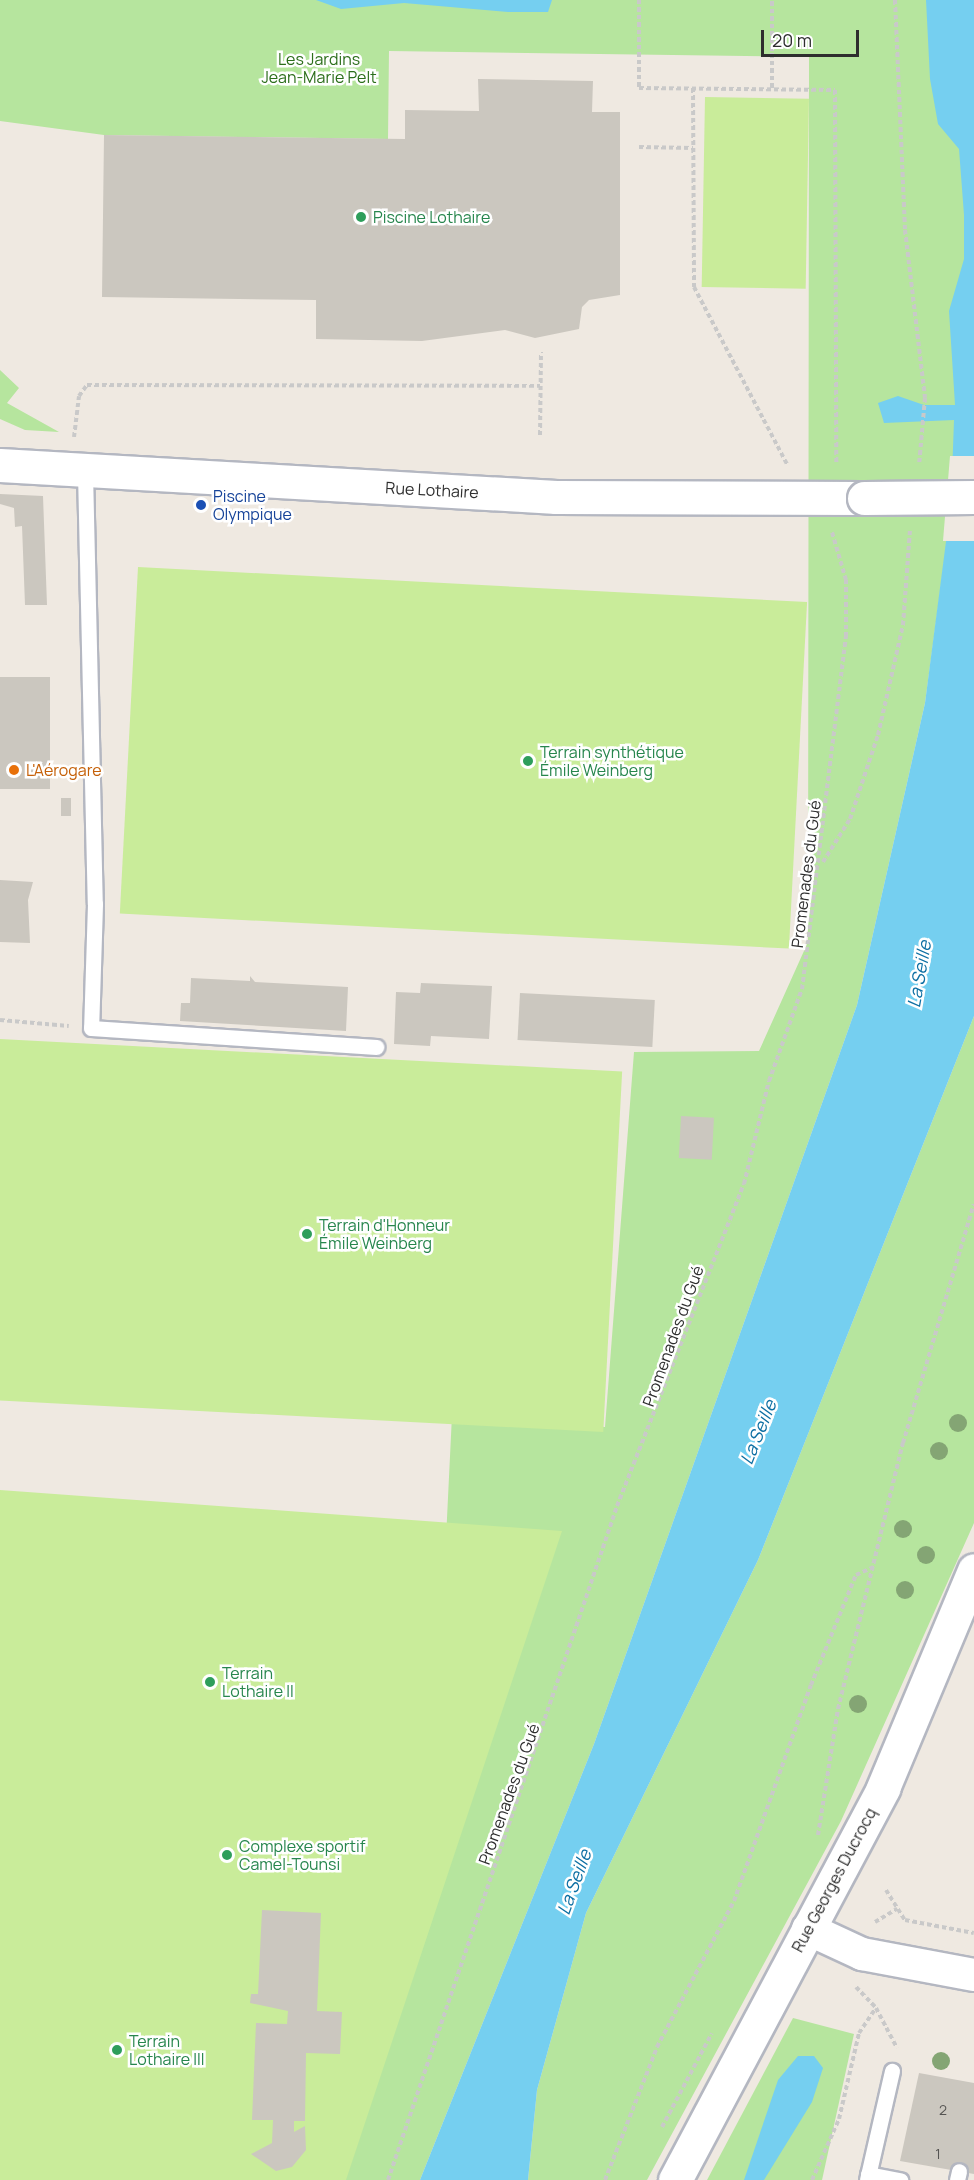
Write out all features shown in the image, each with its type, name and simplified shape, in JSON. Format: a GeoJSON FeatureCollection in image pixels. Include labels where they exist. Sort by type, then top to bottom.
{"type":"FeatureCollection","features":[{"type":"Feature","properties":{"kind":"street","name":"Rue Lothaire"},"geometry":{"type":"LineString","coordinates":[[0,465],[566,498],[974,497]]}},
{"type":"Feature","properties":{"kind":"street","name":"Rue Georges Ducrocq"},"geometry":{"type":"LineString","coordinates":[[675,2180],[883,1788],[974,1570]]}},
{"type":"Feature","properties":{"kind":"street"},"geometry":{"type":"LineString","coordinates":[[808,1929],[862,1954],[974,1975]]}},
{"type":"Feature","properties":{"kind":"lane"},"geometry":{"type":"LineString","coordinates":[[79,471],[95,904],[91,1028],[376,1047]]}},
{"type":"Feature","properties":{"kind":"lane"},"geometry":{"type":"LineString","coordinates":[[892,2071],[867,2177],[900,2180]]}},
{"type":"Feature","properties":{"kind":"path"},"geometry":{"type":"LineString","coordinates":[[639,0],[639,88],[835,90],[836,468],[826,469]]}},
{"type":"Feature","properties":{"kind":"path"},"geometry":{"type":"LineString","coordinates":[[772,0],[772,88]]}},
{"type":"Feature","properties":{"kind":"path"},"geometry":{"type":"LineString","coordinates":[[896,0],[905,230],[925,398],[925,430],[918,475]]}},
{"type":"Feature","properties":{"kind":"path"},"geometry":{"type":"LineString","coordinates":[[693,88],[694,287],[790,469],[807,469],[808,499]]}},
{"type":"Feature","properties":{"kind":"path"},"geometry":{"type":"LineString","coordinates":[[639,147],[693,148]]}},
{"type":"Feature","properties":{"kind":"path"},"geometry":{"type":"LineString","coordinates":[[540,352],[540,435]]}},
{"type":"Feature","properties":{"kind":"path"},"geometry":{"type":"LineString","coordinates":[[79,471],[79,396],[87,385],[540,386]]}},
{"type":"Feature","properties":{"kind":"path","name":"Promenades du Gué"},"geometry":{"type":"LineString","coordinates":[[388,2180],[617,1506],[744,1184],[769,1082],[802,989],[822,863],[846,637],[846,580],[832,527],[808,526],[808,499]]}},
{"type":"Feature","properties":{"kind":"path"},"geometry":{"type":"LineString","coordinates":[[822,863],[850,819],[878,735],[903,625],[912,518]]}},
{"type":"Feature","properties":{"kind":"path"},"geometry":{"type":"LineString","coordinates":[[0,1020],[91,1028]]}},
{"type":"Feature","properties":{"kind":"path"},"geometry":{"type":"LineString","coordinates":[[814,1844],[828,1792],[838,1709],[903,1443],[974,1204]]}},
{"type":"Feature","properties":{"kind":"path"},"geometry":{"type":"LineString","coordinates":[[605,2180],[657,2047],[734,1901],[810,1685],[856,1575],[873,1567]]}},
{"type":"Feature","properties":{"kind":"path"},"geometry":{"type":"LineString","coordinates":[[886,1890],[904,1920],[974,1933]]}},
{"type":"Feature","properties":{"kind":"path"},"geometry":{"type":"LineString","coordinates":[[812,2180],[839,2119],[859,2033],[876,2008]]}},
{"type":"Feature","properties":{"kind":"green space","name":"Les Jardins Jean-Marie Pelt"},"geometry":{"type":"Polygon","coordinates":[[[0,0],[974,0],[974,391],[952,503],[925,703],[857,1005],[594,1744],[420,2180],[323,2180],[432,1827],[452,1415],[605,1427],[634,1052],[759,1051],[808,942],[809,57],[389,51],[388,139],[104,135],[0,121],[0,0]]]}},
{"type":"Feature","properties":{"kind":"green space"},"geometry":{"type":"Polygon","coordinates":[[[705,97],[809,99],[806,289],[702,287],[705,97]]]}},
{"type":"Feature","properties":{"kind":"green space"},"geometry":{"type":"Polygon","coordinates":[[[0,370],[19,388],[7,403],[59,432],[25,430],[0,419],[0,370]]]}},
{"type":"Feature","properties":{"kind":"green space","name":"Terrain synthétique Émile Weinberg"},"geometry":{"type":"Polygon","coordinates":[[[138,567],[807,602],[789,949],[120,914],[138,567]]]}},
{"type":"Feature","properties":{"kind":"green space"},"geometry":{"type":"Polygon","coordinates":[[[974,1016],[974,1523],[841,1821],[647,2180],[528,2180],[537,2090],[586,1913],[758,1560],[974,1016]]]}},
{"type":"Feature","properties":{"kind":"green space","name":"Terrain d'Honneur Émile Weinberg"},"geometry":{"type":"Polygon","coordinates":[[[0,1039],[622,1072],[603,1432],[0,1400],[0,1039]]]}},
{"type":"Feature","properties":{"kind":"green space","name":"Complexe sportif Camel-Tounsi"},"geometry":{"type":"Polygon","coordinates":[[[0,1490],[562,1531],[346,2180],[0,2180],[0,1490]]]}},
{"type":"Feature","properties":{"kind":"green space"},"geometry":{"type":"Polygon","coordinates":[[[793,2018],[854,2034],[822,2180],[707,2180],[793,2018]]]}},
{"type":"Feature","properties":{"kind":"water"},"geometry":{"type":"Polygon","coordinates":[[[316,0],[552,0],[548,12],[508,12],[404,3],[341,9],[316,0]]]}},
{"type":"Feature","properties":{"kind":"water","name":"La Seille"},"geometry":{"type":"Polygon","coordinates":[[[926,0],[974,0],[974,1016],[758,1560],[586,1913],[537,2090],[528,2180],[420,2180],[594,1744],[857,1005],[925,703],[951,503],[954,420],[884,423],[878,403],[898,396],[924,405],[955,405],[949,311],[964,259],[964,215],[959,149],[938,124],[930,79],[926,0]]]}},
{"type":"Feature","properties":{"kind":"water"},"geometry":{"type":"Polygon","coordinates":[[[798,2056],[814,2056],[823,2068],[812,2102],[764,2180],[744,2180],[778,2080],[798,2056]]]}},
{"type":"Feature","properties":{"kind":"pier"},"geometry":{"type":"Polygon","coordinates":[[[950,456],[974,456],[974,541],[943,541],[950,456]]]}},
{"type":"Feature","properties":{"kind":"building","name":"Piscine Lothaire"},"geometry":{"type":"Polygon","coordinates":[[[478,79],[593,81],[592,112],[620,112],[620,295],[589,300],[582,307],[579,329],[535,338],[505,330],[422,341],[316,339],[316,300],[102,297],[104,135],[405,139],[405,110],[479,111],[478,79]]]}},
{"type":"Feature","properties":{"kind":"building"},"geometry":{"type":"Polygon","coordinates":[[[0,494],[43,496],[47,605],[25,605],[22,526],[15,527],[14,508],[0,504],[0,494]]]}},
{"type":"Feature","properties":{"kind":"building"},"geometry":{"type":"Polygon","coordinates":[[[0,677],[50,677],[50,789],[0,789],[0,677]]]}},
{"type":"Feature","properties":{"kind":"building"},"geometry":{"type":"Polygon","coordinates":[[[61,798],[71,798],[71,816],[61,816],[61,798]]]}},
{"type":"Feature","properties":{"kind":"building"},"geometry":{"type":"Polygon","coordinates":[[[0,880],[33,882],[28,900],[30,943],[0,942],[0,880]]]}},
{"type":"Feature","properties":{"kind":"building"},"geometry":{"type":"Polygon","coordinates":[[[250,976],[255,982],[348,987],[346,1031],[180,1021],[181,1003],[190,1003],[191,978],[250,981],[250,976]]]}},
{"type":"Feature","properties":{"kind":"building"},"geometry":{"type":"Polygon","coordinates":[[[421,983],[492,986],[489,1039],[431,1036],[430,1046],[394,1044],[396,992],[420,993],[421,983]]]}},
{"type":"Feature","properties":{"kind":"building"},"geometry":{"type":"Polygon","coordinates":[[[520,993],[655,1000],[652,1047],[518,1040],[520,993]]]}},
{"type":"Feature","properties":{"kind":"building"},"geometry":{"type":"Polygon","coordinates":[[[681,1116],[714,1118],[712,1160],[679,1158],[681,1116]]]}},
{"type":"Feature","properties":{"kind":"building"},"geometry":{"type":"Polygon","coordinates":[[[262,1910],[321,1913],[317,2011],[342,2012],[340,2054],[306,2053],[305,2121],[294,2121],[294,2132],[305,2126],[306,2150],[292,2167],[276,2171],[251,2154],[272,2143],[273,2120],[252,2120],[256,2023],[287,2024],[288,2011],[250,2003],[251,1994],[258,1994],[262,1910]]]}},
{"type":"Feature","properties":{"kind":"building"},"geometry":{"type":"Polygon","coordinates":[[[919,2073],[974,2083],[974,2174],[900,2161],[919,2073]]]}},
{"type":"Feature","properties":{"kind":"place","name":"Piscine Lothaire"},"geometry":{"type":"Point","coordinates":[361,217]}},
{"type":"Feature","properties":{"kind":"place","name":"Piscine Olympique"},"geometry":{"type":"Point","coordinates":[201,505]}},
{"type":"Feature","properties":{"kind":"place","name":"Terrain synthétique Émile Weinberg"},"geometry":{"type":"Point","coordinates":[528,761]}},
{"type":"Feature","properties":{"kind":"place","name":"L'Aérogare"},"geometry":{"type":"Point","coordinates":[14,770]}},
{"type":"Feature","properties":{"kind":"place","name":"Terrain d'Honneur Émile Weinberg"},"geometry":{"type":"Point","coordinates":[307,1234]}},
{"type":"Feature","properties":{"kind":"place","name":"Terrain Lothaire II"},"geometry":{"type":"Point","coordinates":[210,1682]}},
{"type":"Feature","properties":{"kind":"place","name":"Complexe sportif Camel-Tounsi"},"geometry":{"type":"Point","coordinates":[227,1855]}},
{"type":"Feature","properties":{"kind":"place","name":"Terrain Lothaire III"},"geometry":{"type":"Point","coordinates":[117,2050]}}]}
